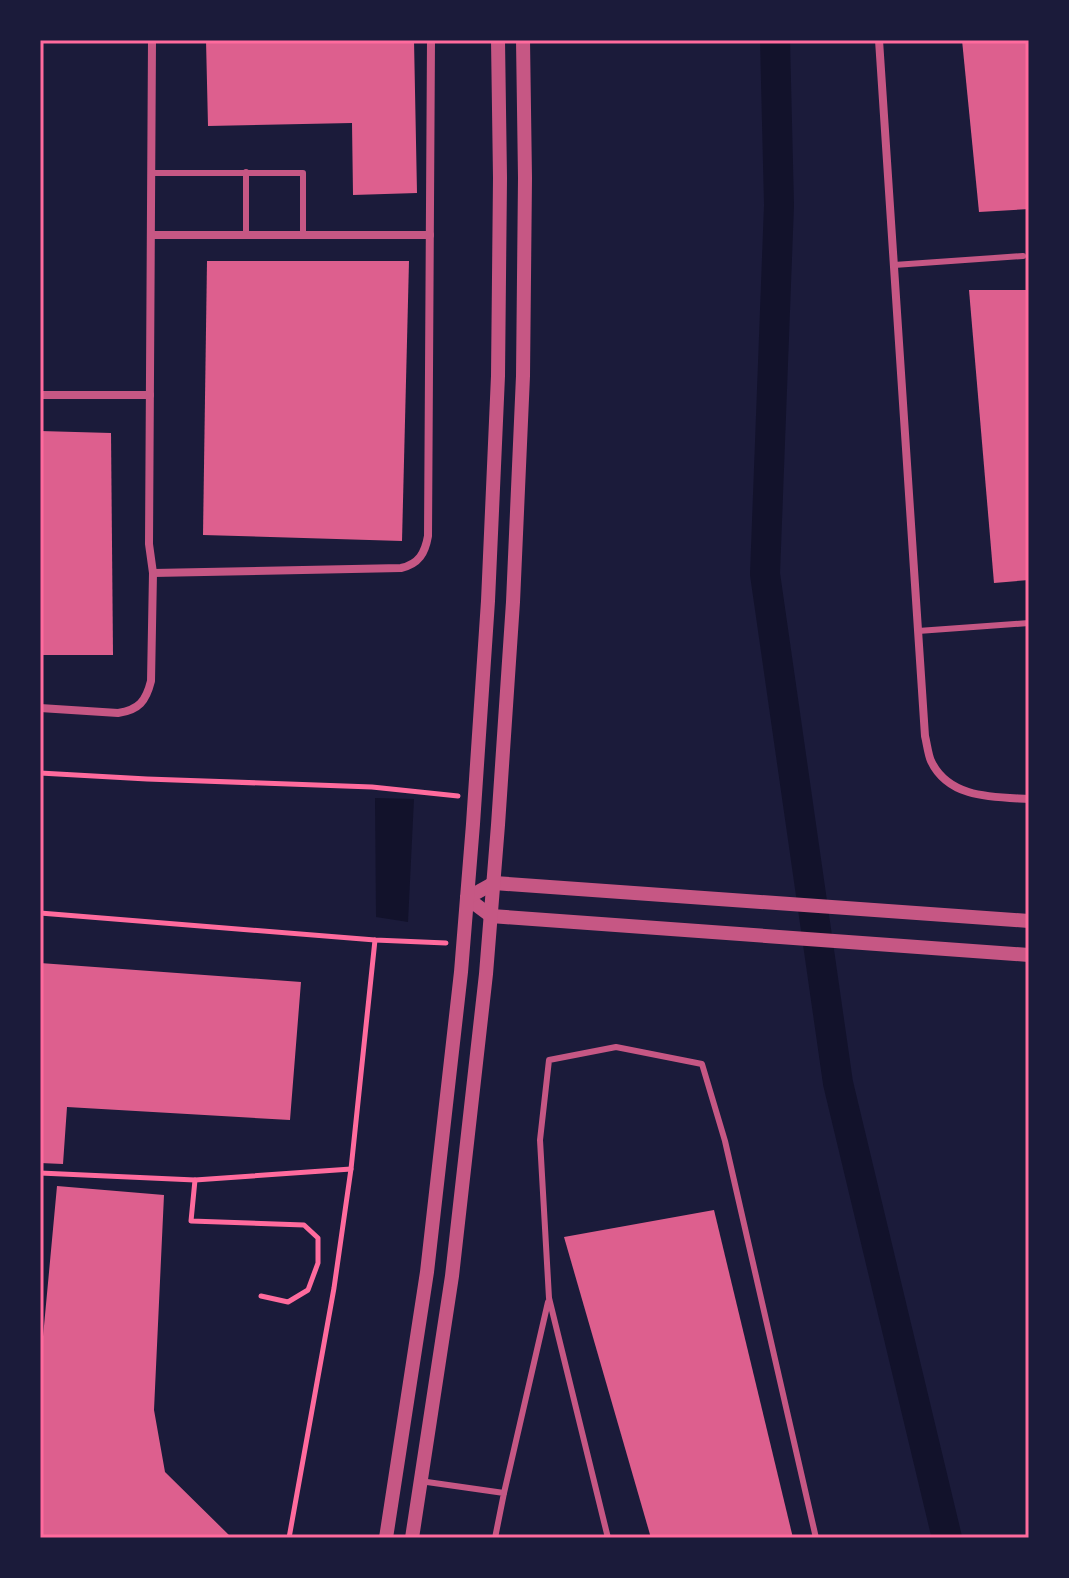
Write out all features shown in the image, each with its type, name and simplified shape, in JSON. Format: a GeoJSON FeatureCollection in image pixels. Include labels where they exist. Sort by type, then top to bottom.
{"type":"FeatureCollection","features":[{"type":"Feature","properties":{"kind":"street"},"geometry":{"type":"LineString","coordinates":[[40,708],[129,712],[147,695],[151,681],[152,40]]}},
{"type":"Feature","properties":{"kind":"street"},"geometry":{"type":"LineString","coordinates":[[153,573],[401,568],[411,566],[426,549],[431,40]]}},
{"type":"Feature","properties":{"kind":"street"},"geometry":{"type":"LineString","coordinates":[[386,1538],[427,1272],[464,943],[475,798],[498,376],[498,40]]}},
{"type":"Feature","properties":{"kind":"street"},"geometry":{"type":"LineString","coordinates":[[412,1538],[452,1276],[494,883],[513,602],[523,376],[523,40]]}},
{"type":"Feature","properties":{"kind":"street"},"geometry":{"type":"LineString","coordinates":[[879,40],[925,736],[931,761],[944,779],[959,789],[980,796],[1029,799]]}},
{"type":"Feature","properties":{"kind":"street"},"geometry":{"type":"LineString","coordinates":[[151,235],[430,235]]}},
{"type":"Feature","properties":{"kind":"street"},"geometry":{"type":"LineString","coordinates":[[40,395],[150,395]]}},
{"type":"Feature","properties":{"kind":"street"},"geometry":{"type":"LineString","coordinates":[[467,898],[494,883],[1029,921]]}},
{"type":"Feature","properties":{"kind":"street"},"geometry":{"type":"LineString","coordinates":[[467,898],[491,916],[1029,955]]}},
{"type":"Feature","properties":{"kind":"lane"},"geometry":{"type":"LineString","coordinates":[[246,172],[246,235]]}},
{"type":"Feature","properties":{"kind":"lane"},"geometry":{"type":"LineString","coordinates":[[151,173],[303,173],[303,235]]}},
{"type":"Feature","properties":{"kind":"lane"},"geometry":{"type":"LineString","coordinates":[[894,265],[1023,256]]}},
{"type":"Feature","properties":{"kind":"lane"},"geometry":{"type":"LineString","coordinates":[[918,631],[1029,623]]}},
{"type":"Feature","properties":{"kind":"lane"},"geometry":{"type":"LineString","coordinates":[[608,1538],[549,1298],[540,1140],[549,1060],[616,1047],[702,1064],[725,1141],[816,1538]]}},
{"type":"Feature","properties":{"kind":"lane"},"geometry":{"type":"LineString","coordinates":[[495,1538],[549,1298]]}},
{"type":"Feature","properties":{"kind":"lane"},"geometry":{"type":"LineString","coordinates":[[420,1481],[504,1493]]}},
{"type":"Feature","properties":{"kind":"path"},"geometry":{"type":"LineString","coordinates":[[40,773],[372,787],[475,798]]}},
{"type":"Feature","properties":{"kind":"path"},"geometry":{"type":"LineString","coordinates":[[40,913],[375,940],[464,943]]}},
{"type":"Feature","properties":{"kind":"path"},"geometry":{"type":"LineString","coordinates":[[289,1538],[334,1288],[351,1169],[375,940]]}},
{"type":"Feature","properties":{"kind":"path"},"geometry":{"type":"LineString","coordinates":[[40,1173],[195,1180],[351,1169]]}},
{"type":"Feature","properties":{"kind":"path"},"geometry":{"type":"LineString","coordinates":[[195,1180],[191,1221],[304,1225],[318,1238],[318,1263],[308,1290],[288,1302],[261,1296]]}},
{"type":"Feature","properties":{"kind":"shaded area"},"geometry":{"type":"Polygon","coordinates":[[[375,798],[414,799],[408,922],[376,917],[375,798]]]}},
{"type":"Feature","properties":{"kind":"building"},"geometry":{"type":"Polygon","coordinates":[[[206,40],[414,40],[417,193],[353,195],[352,123],[208,126],[206,40]]]}},
{"type":"Feature","properties":{"kind":"building"},"geometry":{"type":"Polygon","coordinates":[[[962,40],[1029,40],[1029,209],[979,212],[962,40]]]}},
{"type":"Feature","properties":{"kind":"building"},"geometry":{"type":"Polygon","coordinates":[[[207,261],[409,261],[402,541],[203,535],[207,261]]]}},
{"type":"Feature","properties":{"kind":"building"},"geometry":{"type":"Polygon","coordinates":[[[969,290],[1029,290],[1029,580],[994,583],[969,290]]]}},
{"type":"Feature","properties":{"kind":"building"},"geometry":{"type":"Polygon","coordinates":[[[40,431],[111,433],[113,655],[40,655],[40,431]]]}},
{"type":"Feature","properties":{"kind":"building"},"geometry":{"type":"Polygon","coordinates":[[[40,963],[301,982],[290,1120],[67,1107],[63,1164],[40,1163],[40,963]]]}},
{"type":"Feature","properties":{"kind":"building"},"geometry":{"type":"Polygon","coordinates":[[[57,1186],[164,1195],[154,1410],[165,1472],[232,1538],[40,1538],[40,1369],[57,1186]]]}},
{"type":"Feature","properties":{"kind":"building"},"geometry":{"type":"Polygon","coordinates":[[[714,1210],[793,1538],[651,1538],[564,1237],[714,1210]]]}},
{"type":"Feature","properties":{"kind":"waterway"},"geometry":{"type":"LineString","coordinates":[[775,40],[779,205],[765,574],[838,1083],[947,1538]]}}]}
